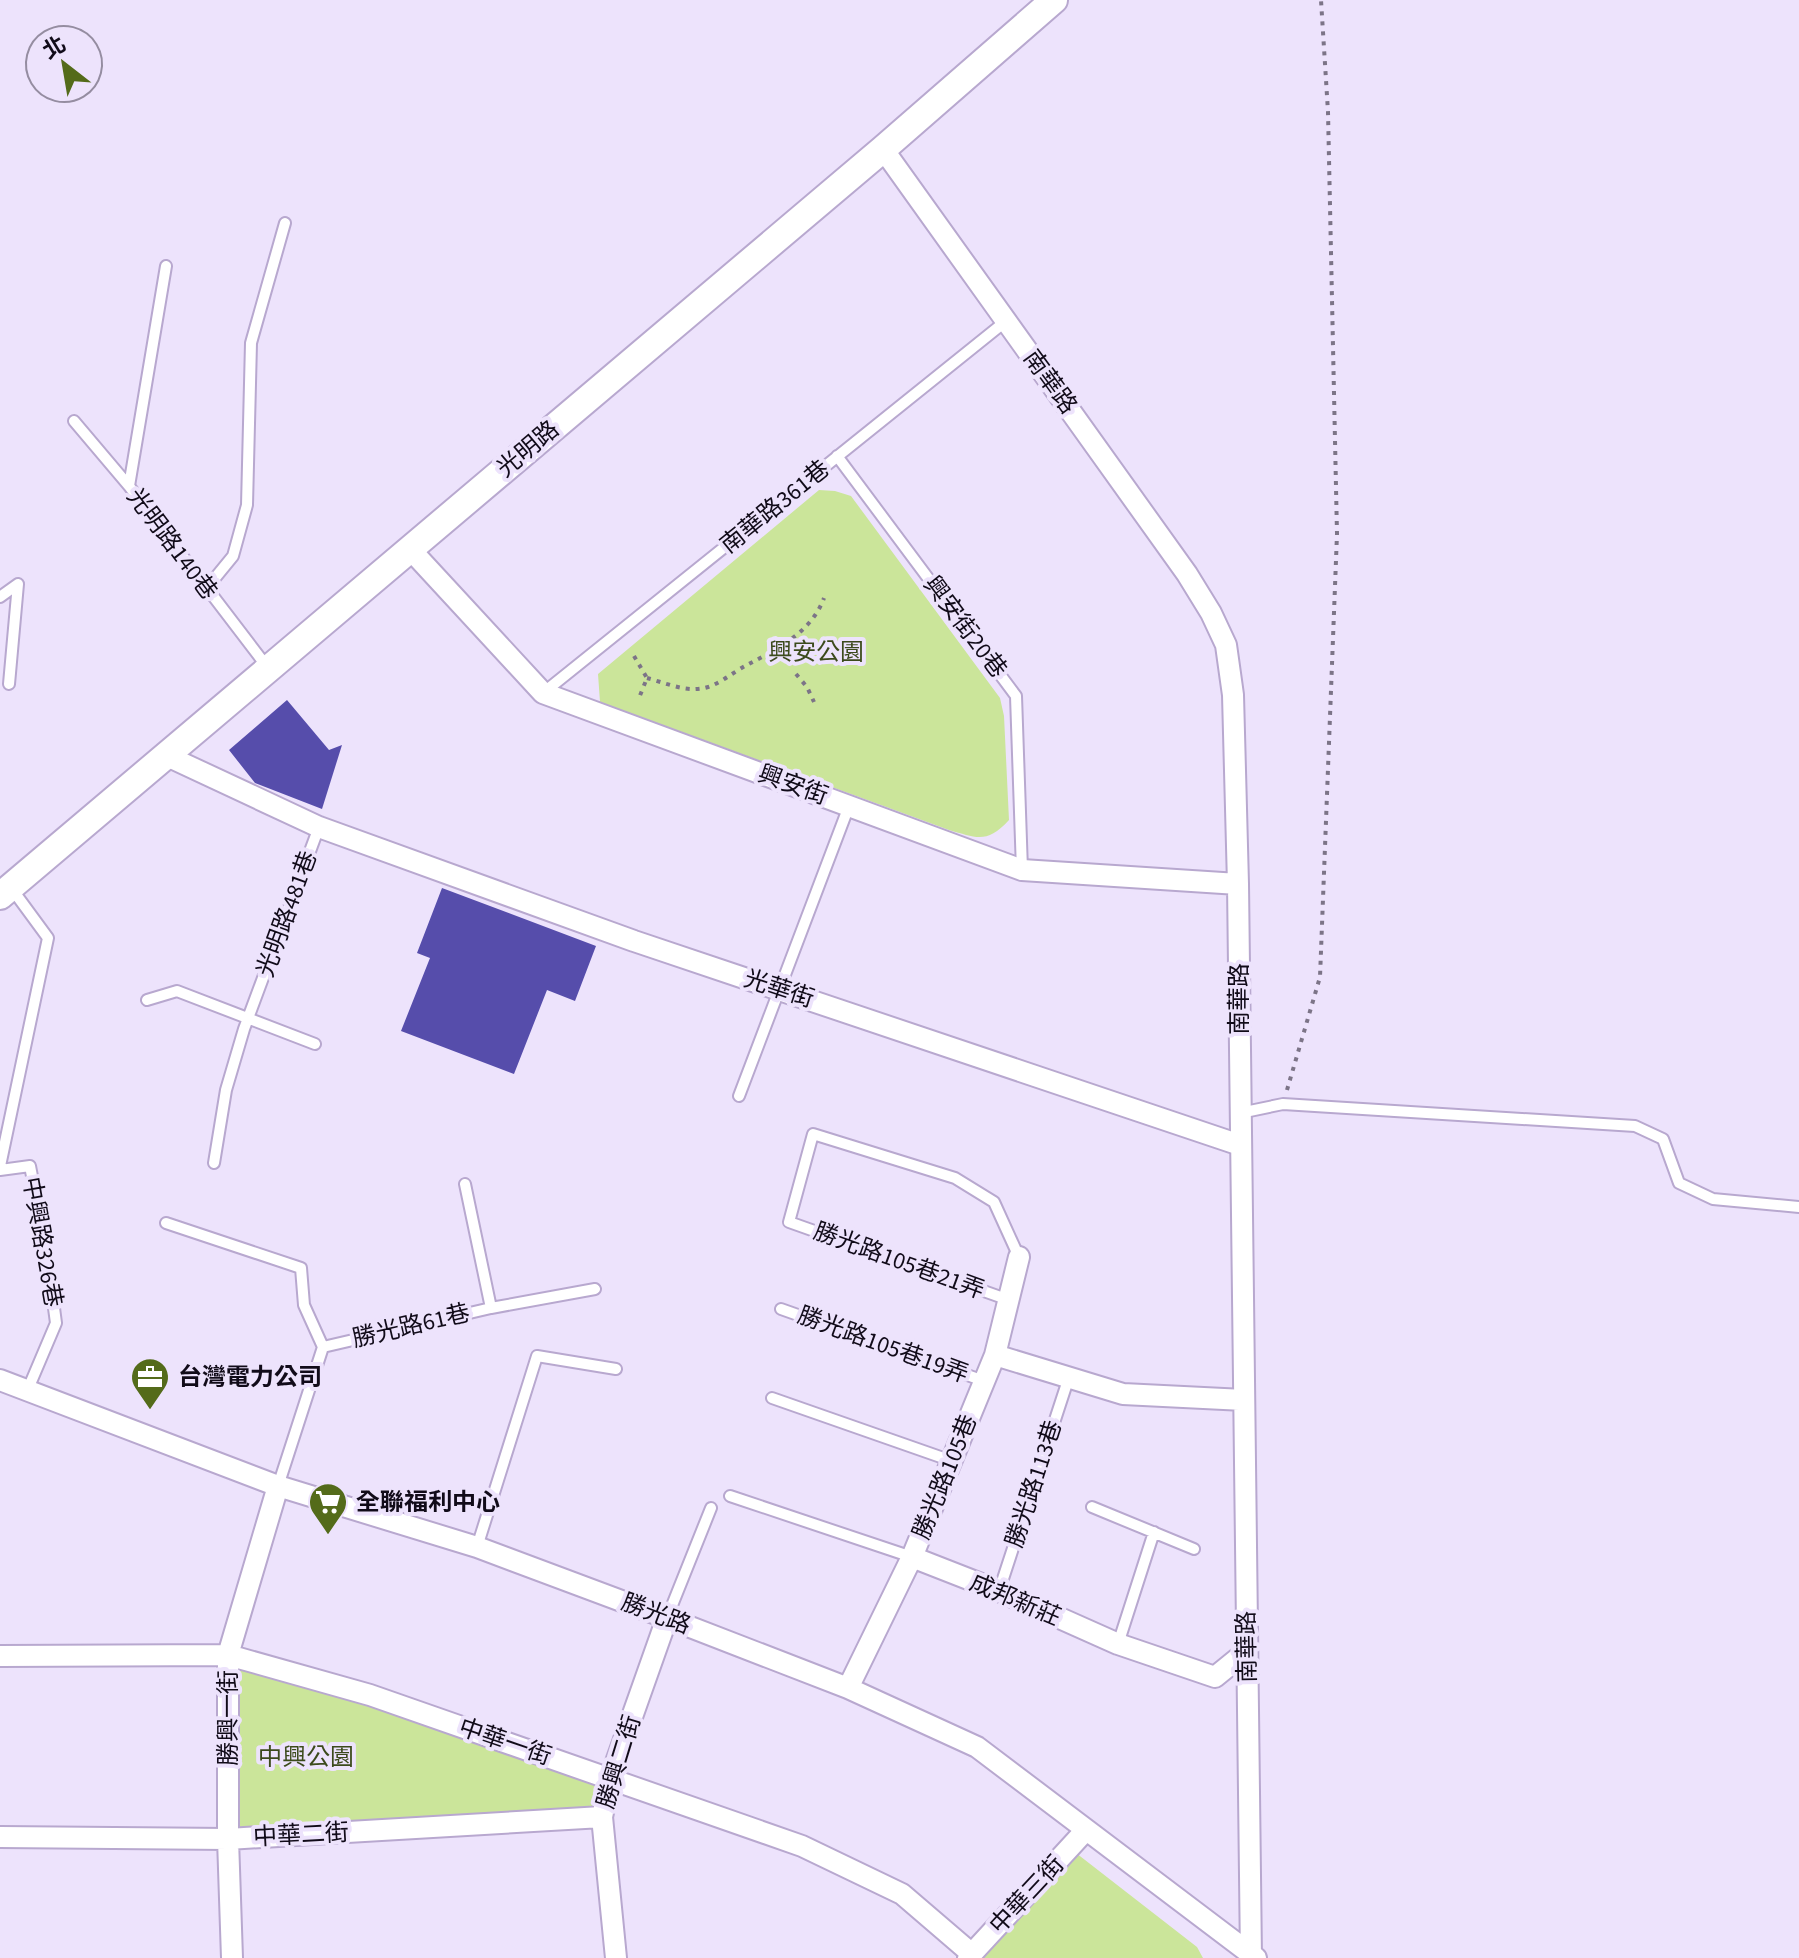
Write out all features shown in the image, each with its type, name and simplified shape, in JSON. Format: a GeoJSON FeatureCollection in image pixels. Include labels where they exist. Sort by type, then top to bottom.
{"type":"FeatureCollection","features":[{"type":"Feature","properties":{"kind":"main road","name":"光明路"},"geometry":{"type":"LineString","coordinates":[[5,892],[883,149],[1054,0]]}},
{"type":"Feature","properties":{"kind":"street","name":"南華路"},"geometry":{"type":"LineString","coordinates":[[883,149],[1187,574],[1226,645],[1233,695],[1238,884],[1252,1957]]}},
{"type":"Feature","properties":{"kind":"street","name":"興安街"},"geometry":{"type":"LineString","coordinates":[[410,549],[543,693],[1022,870],[1238,884]]}},
{"type":"Feature","properties":{"kind":"street","name":"光明路481巷"},"geometry":{"type":"LineString","coordinates":[[167,756],[319,827]]}},
{"type":"Feature","properties":{"kind":"street","name":"光華街"},"geometry":{"type":"LineString","coordinates":[[319,827],[634,941],[1240,1145]]}},
{"type":"Feature","properties":{"kind":"street","name":"勝光路105巷"},"geometry":{"type":"LineString","coordinates":[[848,1688],[912,1557],[995,1355],[1019,1257]]}},
{"type":"Feature","properties":{"kind":"street"},"geometry":{"type":"LineString","coordinates":[[995,1355],[1123,1394],[1244,1400]]}},
{"type":"Feature","properties":{"kind":"street","name":"勝光路"},"geometry":{"type":"LineString","coordinates":[[0,1380],[278,1486],[477,1547],[667,1618],[848,1688],[977,1747],[1252,1957]]}},
{"type":"Feature","properties":{"kind":"street","name":"勝興一街"},"geometry":{"type":"LineString","coordinates":[[232,1958],[228,1839],[228,1655],[278,1486]]}},
{"type":"Feature","properties":{"kind":"street","name":"成邦新莊"},"geometry":{"type":"LineString","coordinates":[[912,1557],[999,1591],[1118,1644],[1215,1677],[1247,1651]]}},
{"type":"Feature","properties":{"kind":"street","name":"勝興二街"},"geometry":{"type":"LineString","coordinates":[[616,1958],[602,1817],[610,1779],[667,1618]]}},
{"type":"Feature","properties":{"kind":"street","name":"中華一街"},"geometry":{"type":"LineString","coordinates":[[0,1656],[228,1655],[370,1695],[802,1846],[902,1894],[970,1956]]}},
{"type":"Feature","properties":{"kind":"street","name":"中華二街"},"geometry":{"type":"LineString","coordinates":[[0,1837],[228,1839],[602,1817]]}},
{"type":"Feature","properties":{"kind":"street","name":"中華三街"},"geometry":{"type":"LineString","coordinates":[[970,1956],[1085,1831]]}},
{"type":"Feature","properties":{"kind":"lane"},"geometry":{"type":"LineString","coordinates":[[206,589],[233,556],[247,505],[251,343],[285,223]]}},
{"type":"Feature","properties":{"kind":"lane"},"geometry":{"type":"LineString","coordinates":[[129,486],[166,266]]}},
{"type":"Feature","properties":{"kind":"lane","name":"南華路361巷"},"geometry":{"type":"LineString","coordinates":[[543,693],[1006,321]]}},
{"type":"Feature","properties":{"kind":"lane","name":"光明路140巷"},"geometry":{"type":"LineString","coordinates":[[74,421],[129,486],[269,670]]}},
{"type":"Feature","properties":{"kind":"lane","name":"興安街20巷"},"geometry":{"type":"LineString","coordinates":[[837,456],[1016,696],[1022,870]]}},
{"type":"Feature","properties":{"kind":"lane"},"geometry":{"type":"LineString","coordinates":[[0,597],[18,584],[9,684]]}},
{"type":"Feature","properties":{"kind":"lane"},"geometry":{"type":"LineString","coordinates":[[739,1096],[849,806]]}},
{"type":"Feature","properties":{"kind":"lane","name":"光明路481巷"},"geometry":{"type":"LineString","coordinates":[[214,1163],[226,1090],[248,1018],[319,827]]}},
{"type":"Feature","properties":{"kind":"lane"},"geometry":{"type":"LineString","coordinates":[[0,1168],[48,938],[5,892]]}},
{"type":"Feature","properties":{"kind":"lane"},"geometry":{"type":"LineString","coordinates":[[147,1000],[177,991],[315,1044]]}},
{"type":"Feature","properties":{"kind":"lane"},"geometry":{"type":"LineString","coordinates":[[1240,1113],[1283,1104],[1635,1126],[1663,1139],[1679,1183],[1713,1199],[1799,1207]]}},
{"type":"Feature","properties":{"kind":"lane","name":"勝光路105巷21弄"},"geometry":{"type":"LineString","coordinates":[[1009,1300],[789,1222],[813,1134],[955,1178],[994,1202],[1019,1257]]}},
{"type":"Feature","properties":{"kind":"lane","name":"中興路326巷"},"geometry":{"type":"LineString","coordinates":[[0,1168],[30,1166],[56,1323],[28,1389]]}},
{"type":"Feature","properties":{"kind":"lane"},"geometry":{"type":"LineString","coordinates":[[465,1184],[491,1308]]}},
{"type":"Feature","properties":{"kind":"lane"},"geometry":{"type":"LineString","coordinates":[[166,1223],[301,1268],[304,1305],[323,1347]]}},
{"type":"Feature","properties":{"kind":"lane","name":"勝光路61巷"},"geometry":{"type":"LineString","coordinates":[[278,1486],[323,1347],[491,1308],[595,1289]]}},
{"type":"Feature","properties":{"kind":"lane","name":"勝光路105巷19弄"},"geometry":{"type":"LineString","coordinates":[[781,1309],[984,1381]]}},
{"type":"Feature","properties":{"kind":"lane"},"geometry":{"type":"LineString","coordinates":[[477,1547],[537,1356],[616,1369]]}},
{"type":"Feature","properties":{"kind":"lane","name":"勝光路113巷"},"geometry":{"type":"LineString","coordinates":[[999,1591],[1069,1377]]}},
{"type":"Feature","properties":{"kind":"lane"},"geometry":{"type":"LineString","coordinates":[[772,1398],[952,1461]]}},
{"type":"Feature","properties":{"kind":"lane"},"geometry":{"type":"LineString","coordinates":[[730,1496],[912,1557]]}},
{"type":"Feature","properties":{"kind":"lane"},"geometry":{"type":"LineString","coordinates":[[1092,1507],[1194,1549]]}},
{"type":"Feature","properties":{"kind":"lane"},"geometry":{"type":"LineString","coordinates":[[667,1618],[711,1508]]}},
{"type":"Feature","properties":{"kind":"lane"},"geometry":{"type":"LineString","coordinates":[[1118,1644],[1154,1532]]}},
{"type":"Feature","properties":{"kind":"path"},"geometry":{"type":"LineString","coordinates":[[1283,1104],[1320,977],[1337,534],[1328,112],[1321,0]]}},
{"type":"Feature","properties":{"kind":"path"},"geometry":{"type":"LineString","coordinates":[[634,656],[647,678],[697,690],[726,679],[789,642],[814,618],[824,598]]}},
{"type":"Feature","properties":{"kind":"path"},"geometry":{"type":"LineString","coordinates":[[796,674],[814,702]]}},
{"type":"Feature","properties":{"kind":"path"},"geometry":{"type":"LineString","coordinates":[[639,698],[647,678]]}},
{"type":"Feature","properties":{"kind":"green space","name":"興安公園"},"geometry":{"type":"Polygon","coordinates":[[[819,490],[851,496],[1000,698],[1004,716],[1009,820],[988,836],[974,837],[949,830],[600,702],[598,674],[819,490]]]}},
{"type":"Feature","properties":{"kind":"green space","name":"中興公園"},"geometry":{"type":"Polygon","coordinates":[[[235,1663],[370,1704],[602,1784],[596,1811],[237,1830],[235,1663]]]}},
{"type":"Feature","properties":{"kind":"green space"},"geometry":{"type":"Polygon","coordinates":[[[1076,1853],[1197,1947],[1203,1958],[973,1958],[1076,1853]]]}},
{"type":"Feature","properties":{"kind":"building"},"geometry":{"type":"Polygon","coordinates":[[[287,700],[329,750],[342,745],[322,809],[255,783],[229,750],[287,700]]]}},
{"type":"Feature","properties":{"kind":"building"},"geometry":{"type":"Polygon","coordinates":[[[442,888],[596,946],[575,1001],[547,990],[514,1074],[401,1031],[430,958],[417,953],[442,888]]]}},
{"type":"Feature","properties":{"kind":"place","name":"台灣電力公司"},"geometry":{"type":"Point","coordinates":[150,1411]}},
{"type":"Feature","properties":{"kind":"place","name":"全聯福利中心"},"geometry":{"type":"Point","coordinates":[328,1536]}}]}
